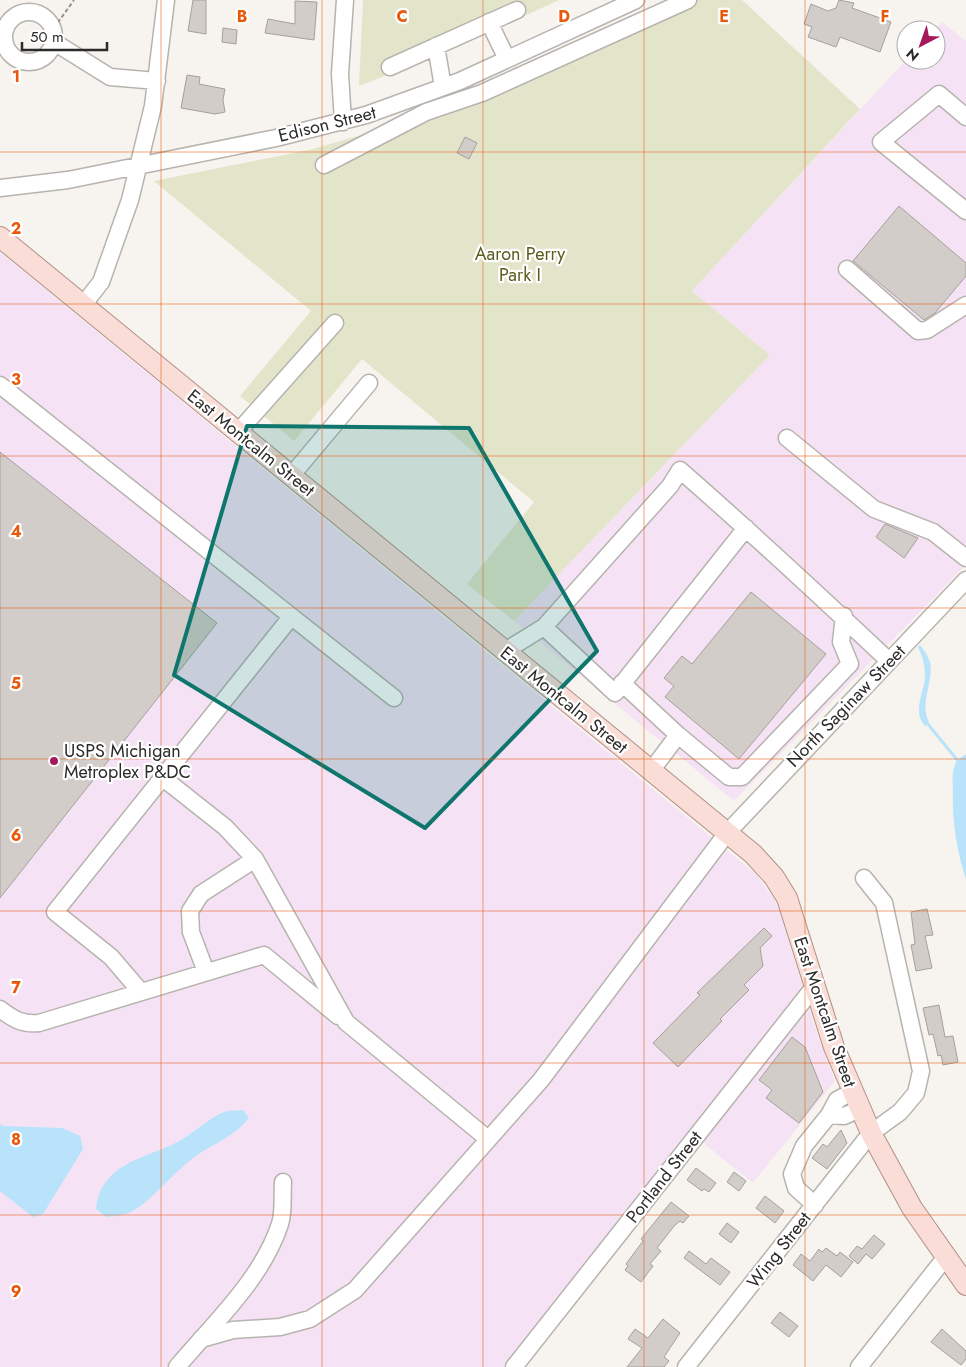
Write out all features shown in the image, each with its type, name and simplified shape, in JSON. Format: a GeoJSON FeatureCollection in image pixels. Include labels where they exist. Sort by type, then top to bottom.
{"type":"FeatureCollection","features":[{"type":"Feature","properties":{"kind":"main road","name":"East Montcalm Street"},"geometry":{"type":"LineString","coordinates":[[0,238],[761,862],[784,892],[834,1047],[871,1133],[902,1190],[945,1258],[964,1280]]}},
{"type":"Feature","properties":{"kind":"street"},"geometry":{"type":"LineString","coordinates":[[83,305],[101,282],[130,200],[157,81],[166,0]]}},
{"type":"Feature","properties":{"kind":"street"},"geometry":{"type":"LineString","coordinates":[[345,0],[340,74],[350,120],[366,142]]}},
{"type":"Feature","properties":{"kind":"street","name":"Edison Street"},"geometry":{"type":"LineString","coordinates":[[0,188],[68,180],[350,120],[443,87],[636,0]]}},
{"type":"Feature","properties":{"kind":"street"},"geometry":{"type":"LineString","coordinates":[[324,165],[426,112],[482,93],[688,0]]}},
{"type":"Feature","properties":{"kind":"street"},"geometry":{"type":"LineString","coordinates":[[390,67],[517,10]]}},
{"type":"Feature","properties":{"kind":"street"},"geometry":{"type":"LineString","coordinates":[[489,22],[507,59]]}},
{"type":"Feature","properties":{"kind":"street"},"geometry":{"type":"LineString","coordinates":[[53,36],[110,77],[157,81]]}},
{"type":"Feature","properties":{"kind":"street"},"geometry":{"type":"LineString","coordinates":[[436,46],[443,87]]}},
{"type":"Feature","properties":{"kind":"street"},"geometry":{"type":"LineString","coordinates":[[966,117],[939,94],[881,142],[966,211]]}},
{"type":"Feature","properties":{"kind":"street"},"geometry":{"type":"LineString","coordinates":[[847,270],[918,331],[926,330],[966,305]]}},
{"type":"Feature","properties":{"kind":"street"},"geometry":{"type":"LineString","coordinates":[[238,432],[335,323]]}},
{"type":"Feature","properties":{"kind":"street"},"geometry":{"type":"LineString","coordinates":[[291,476],[369,383]]}},
{"type":"Feature","properties":{"kind":"street"},"geometry":{"type":"LineString","coordinates":[[0,384],[291,618],[394,698]]}},
{"type":"Feature","properties":{"kind":"street"},"geometry":{"type":"LineString","coordinates":[[787,438],[874,508],[933,532],[966,558]]}},
{"type":"Feature","properties":{"kind":"street"},"geometry":{"type":"LineString","coordinates":[[505,651],[544,627],[670,486],[680,470],[844,616],[889,661]]}},
{"type":"Feature","properties":{"kind":"street"},"geometry":{"type":"LineString","coordinates":[[544,627],[615,692],[746,528]]}},
{"type":"Feature","properties":{"kind":"street","name":"North Saginaw Street"},"geometry":{"type":"LineString","coordinates":[[201,1339],[233,1330],[280,1327],[310,1319],[354,1290],[541,1080],[727,833],[966,580]]}},
{"type":"Feature","properties":{"kind":"street"},"geometry":{"type":"LineString","coordinates":[[622,683],[678,736],[729,777],[742,777],[850,664],[842,642],[844,616]]}},
{"type":"Feature","properties":{"kind":"street"},"geometry":{"type":"LineString","coordinates":[[141,992],[112,957],[55,912],[291,618]]}},
{"type":"Feature","properties":{"kind":"street"},"geometry":{"type":"LineString","coordinates":[[651,771],[678,736]]}},
{"type":"Feature","properties":{"kind":"street"},"geometry":{"type":"LineString","coordinates":[[163,778],[224,827],[255,859],[346,1022]]}},
{"type":"Feature","properties":{"kind":"street"},"geometry":{"type":"LineString","coordinates":[[206,972],[191,932],[190,911],[201,894],[255,859]]}},
{"type":"Feature","properties":{"kind":"street","name":"Wing Street"},"geometry":{"type":"LineString","coordinates":[[686,1367],[871,1133],[900,1112],[916,1093],[921,1071],[884,902],[864,878]]}},
{"type":"Feature","properties":{"kind":"street"},"geometry":{"type":"LineString","coordinates":[[0,1009],[16,1021],[28,1024],[39,1023],[264,954],[488,1139]]}},
{"type":"Feature","properties":{"kind":"street","name":"Portland Street"},"geometry":{"type":"LineString","coordinates":[[514,1367],[814,987]]}},
{"type":"Feature","properties":{"kind":"street"},"geometry":{"type":"LineString","coordinates":[[815,1205],[796,1188],[792,1174],[804,1146],[829,1115],[844,1116],[856,1101]]}},
{"type":"Feature","properties":{"kind":"street"},"geometry":{"type":"LineString","coordinates":[[177,1367],[248,1282],[271,1245],[280,1222],[283,1182]]}},
{"type":"Feature","properties":{"kind":"street"},"geometry":{"type":"LineString","coordinates":[[858,1367],[945,1258]]}},
{"type":"Feature","properties":{"kind":"path"},"geometry":{"type":"LineString","coordinates":[[53,36],[74,0]]}},
{"type":"Feature","properties":{"kind":"highlighted area"},"geometry":{"type":"Polygon","coordinates":[[[247,426],[469,428],[597,651],[425,828],[174,675],[247,426]]]}},
{"type":"Feature","properties":{"kind":"shaded area"},"geometry":{"type":"Polygon","coordinates":[[[946,25],[966,41],[966,565],[734,801],[514,621],[770,355],[692,291],[897,70],[946,70],[946,25]]]}},
{"type":"Feature","properties":{"kind":"shaded area"},"geometry":{"type":"Polygon","coordinates":[[[0,252],[756,874],[779,909],[814,1024],[835,1081],[753,1183],[701,1141],[710,1106],[503,1367],[0,1367],[0,252]]]}},
{"type":"Feature","properties":{"kind":"green space"},"geometry":{"type":"Polygon","coordinates":[[[363,0],[559,0],[451,50],[359,86],[363,0]]]}},
{"type":"Feature","properties":{"kind":"green space","name":"Aaron Perry Park I"},"geometry":{"type":"Polygon","coordinates":[[[680,0],[742,0],[860,109],[692,291],[770,355],[514,621],[467,584],[534,502],[362,359],[294,441],[240,396],[311,311],[154,181],[309,150],[404,123],[680,0]]]}},
{"type":"Feature","properties":{"kind":"water"},"geometry":{"type":"Polygon","coordinates":[[[920,645],[926,653],[931,669],[926,700],[926,715],[929,722],[925,726],[919,715],[925,677],[925,669],[918,647],[920,645]]]}},
{"type":"Feature","properties":{"kind":"water"},"geometry":{"type":"Polygon","coordinates":[[[966,754],[966,880],[954,826],[952,778],[956,763],[966,754]]]}},
{"type":"Feature","properties":{"kind":"water"},"geometry":{"type":"Polygon","coordinates":[[[243,1110],[249,1118],[243,1125],[193,1158],[136,1209],[118,1216],[106,1217],[96,1209],[103,1186],[120,1169],[136,1159],[181,1140],[224,1112],[243,1110]]]}},
{"type":"Feature","properties":{"kind":"water"},"geometry":{"type":"Polygon","coordinates":[[[0,1124],[4,1126],[62,1128],[80,1136],[83,1149],[43,1214],[33,1217],[0,1191],[0,1124]]]}},
{"type":"Feature","properties":{"kind":"building"},"geometry":{"type":"Polygon","coordinates":[[[193,0],[206,0],[206,34],[188,31],[193,0]]]}},
{"type":"Feature","properties":{"kind":"building"},"geometry":{"type":"Polygon","coordinates":[[[839,0],[854,3],[852,8],[891,22],[880,52],[840,37],[836,47],[808,37],[812,27],[804,24],[811,4],[828,11],[836,8],[839,0]]]}},
{"type":"Feature","properties":{"kind":"building"},"geometry":{"type":"Polygon","coordinates":[[[295,1],[317,2],[314,40],[265,33],[268,19],[295,24],[295,1]]]}},
{"type":"Feature","properties":{"kind":"building"},"geometry":{"type":"Polygon","coordinates":[[[223,28],[237,30],[236,44],[222,42],[223,28]]]}},
{"type":"Feature","properties":{"kind":"building"},"geometry":{"type":"Polygon","coordinates":[[[187,75],[200,77],[199,84],[225,89],[223,100],[225,112],[215,114],[181,108],[187,75]]]}},
{"type":"Feature","properties":{"kind":"building"},"geometry":{"type":"Polygon","coordinates":[[[465,137],[477,143],[469,159],[457,153],[465,137]]]}},
{"type":"Feature","properties":{"kind":"building"},"geometry":{"type":"Polygon","coordinates":[[[899,206],[966,263],[966,276],[935,313],[924,320],[853,261],[899,206]]]}},
{"type":"Feature","properties":{"kind":"building","name":"USPS Michigan Metroplex P&DC"},"geometry":{"type":"Polygon","coordinates":[[[0,452],[217,623],[0,898],[0,452]]]}},
{"type":"Feature","properties":{"kind":"building"},"geometry":{"type":"Polygon","coordinates":[[[885,524],[918,538],[904,558],[876,537],[885,524]]]}},
{"type":"Feature","properties":{"kind":"building"},"geometry":{"type":"Polygon","coordinates":[[[751,592],[826,654],[739,759],[665,697],[674,686],[664,678],[682,656],[692,664],[751,592]]]}},
{"type":"Feature","properties":{"kind":"building"},"geometry":{"type":"Polygon","coordinates":[[[927,909],[933,935],[925,936],[932,968],[916,971],[911,945],[915,944],[911,912],[927,909]]]}},
{"type":"Feature","properties":{"kind":"building"},"geometry":{"type":"Polygon","coordinates":[[[764,928],[772,936],[760,948],[763,966],[744,985],[749,990],[720,1019],[722,1021],[678,1067],[653,1043],[700,995],[697,993],[764,928]]]}},
{"type":"Feature","properties":{"kind":"building"},"geometry":{"type":"Polygon","coordinates":[[[939,1005],[945,1037],[953,1036],[958,1062],[943,1065],[941,1055],[938,1056],[933,1034],[929,1035],[923,1008],[939,1005]]]}},
{"type":"Feature","properties":{"kind":"building"},"geometry":{"type":"Polygon","coordinates":[[[792,1037],[805,1047],[823,1092],[799,1123],[766,1098],[772,1090],[759,1080],[792,1037]]]}},
{"type":"Feature","properties":{"kind":"building"},"geometry":{"type":"Polygon","coordinates":[[[841,1130],[847,1143],[827,1169],[812,1158],[823,1144],[827,1147],[841,1130]]]}},
{"type":"Feature","properties":{"kind":"building"},"geometry":{"type":"Polygon","coordinates":[[[696,1168],[716,1183],[709,1192],[704,1189],[702,1191],[687,1180],[696,1168]]]}},
{"type":"Feature","properties":{"kind":"building"},"geometry":{"type":"Polygon","coordinates":[[[734,1172],[746,1181],[739,1191],[727,1182],[734,1172]]]}},
{"type":"Feature","properties":{"kind":"building"},"geometry":{"type":"Polygon","coordinates":[[[765,1196],[784,1211],[775,1223],[756,1208],[765,1196]]]}},
{"type":"Feature","properties":{"kind":"building"},"geometry":{"type":"Polygon","coordinates":[[[671,1202],[689,1216],[683,1223],[680,1221],[675,1225],[657,1248],[661,1251],[650,1264],[653,1266],[641,1282],[625,1270],[628,1266],[626,1264],[643,1241],[641,1239],[671,1202]]]}},
{"type":"Feature","properties":{"kind":"building"},"geometry":{"type":"Polygon","coordinates":[[[727,1223],[739,1232],[731,1243],[719,1234],[727,1223]]]}},
{"type":"Feature","properties":{"kind":"building"},"geometry":{"type":"Polygon","coordinates":[[[874,1235],[885,1244],[872,1259],[866,1254],[858,1264],[849,1256],[857,1246],[862,1249],[874,1235]]]}},
{"type":"Feature","properties":{"kind":"building"},"geometry":{"type":"Polygon","coordinates":[[[826,1248],[837,1256],[840,1252],[853,1262],[841,1277],[826,1265],[813,1281],[793,1265],[801,1254],[810,1261],[819,1249],[822,1252],[826,1248]]]}},
{"type":"Feature","properties":{"kind":"building"},"geometry":{"type":"Polygon","coordinates":[[[689,1251],[706,1264],[711,1258],[730,1272],[720,1285],[684,1258],[689,1251]]]}},
{"type":"Feature","properties":{"kind":"building"},"geometry":{"type":"Polygon","coordinates":[[[780,1312],[798,1326],[789,1337],[771,1323],[780,1312]]]}},
{"type":"Feature","properties":{"kind":"building"},"geometry":{"type":"Polygon","coordinates":[[[663,1319],[680,1333],[664,1357],[669,1361],[664,1367],[627,1367],[642,1348],[628,1339],[635,1329],[648,1338],[663,1319]]]}},
{"type":"Feature","properties":{"kind":"building"},"geometry":{"type":"Polygon","coordinates":[[[942,1329],[966,1351],[966,1359],[961,1365],[931,1342],[942,1329]]]}},
{"type":"Feature","properties":{"kind":"waterway"},"geometry":{"type":"LineString","coordinates":[[927,723],[958,761]]}},
{"type":"Feature","properties":{"kind":"place","name":"USPS Michigan Metroplex P&DC"},"geometry":{"type":"Point","coordinates":[54,761]}}]}
